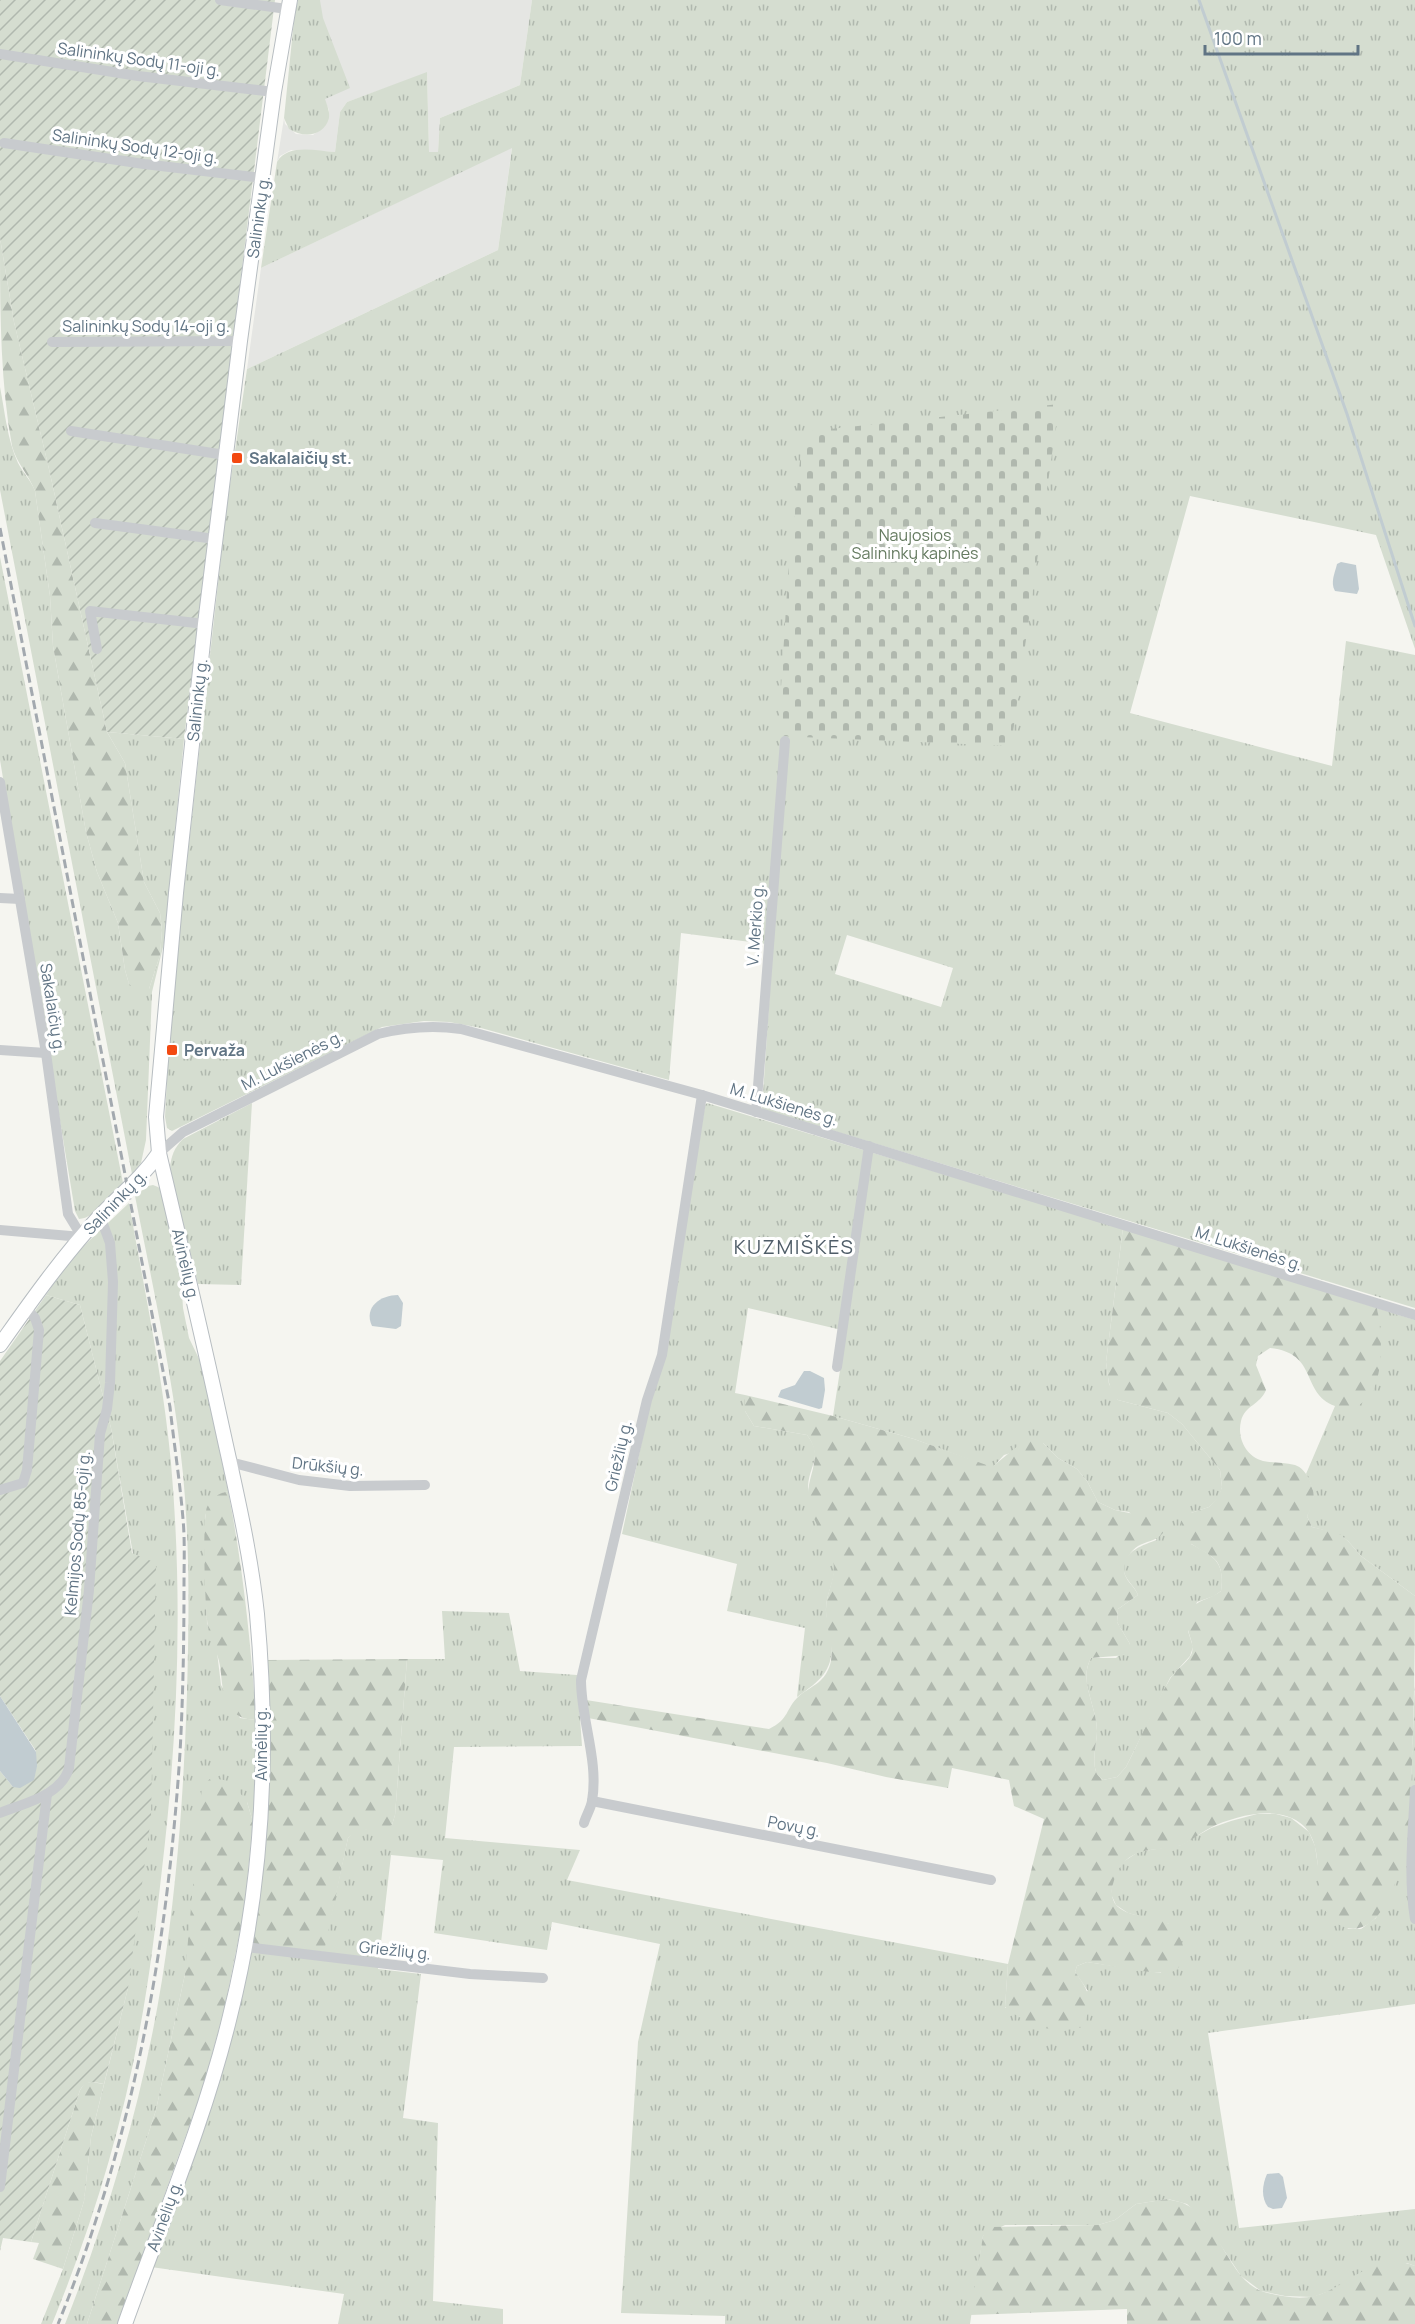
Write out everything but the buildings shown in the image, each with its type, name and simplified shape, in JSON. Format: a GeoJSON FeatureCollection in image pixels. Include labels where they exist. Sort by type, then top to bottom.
{"type":"FeatureCollection","features":[{"type":"Feature","properties":{"kind":"main road","name":"Salininkų g."},"geometry":{"type":"LineString","coordinates":[[0,1345],[82,1237],[100,1216],[145,1173],[159,1154],[156,1117],[158,1074],[205,624],[240,341],[288,5]]}},
{"type":"Feature","properties":{"kind":"main road","name":"Avinėlių g."},"geometry":{"type":"LineString","coordinates":[[125,2324],[213,2081],[231,2015],[245,1947],[258,1844],[264,1749],[257,1614],[245,1540],[230,1462],[159,1154]]}},
{"type":"Feature","properties":{"kind":"street"},"geometry":{"type":"LineString","coordinates":[[220,0],[288,5]]}},
{"type":"Feature","properties":{"kind":"street","name":"Salininkų Sodų 11-oji g."},"geometry":{"type":"LineString","coordinates":[[0,54],[138,76],[274,92]]}},
{"type":"Feature","properties":{"kind":"street","name":"Salininkų Sodų 12-oji g."},"geometry":{"type":"LineString","coordinates":[[4,143],[263,178]]}},
{"type":"Feature","properties":{"kind":"street","name":"Salininkų Sodų 14-oji g."},"geometry":{"type":"LineString","coordinates":[[52,342],[240,341]]}},
{"type":"Feature","properties":{"kind":"street"},"geometry":{"type":"LineString","coordinates":[[71,431],[225,455]]}},
{"type":"Feature","properties":{"kind":"street"},"geometry":{"type":"LineString","coordinates":[[95,523],[215,539]]}},
{"type":"Feature","properties":{"kind":"street"},"geometry":{"type":"LineString","coordinates":[[98,649],[90,611],[205,624]]}},
{"type":"Feature","properties":{"kind":"street","name":"V. Merkio g."},"geometry":{"type":"LineString","coordinates":[[756,1112],[785,741]]}},
{"type":"Feature","properties":{"kind":"street","name":"Sakalaičių g."},"geometry":{"type":"LineString","coordinates":[[0,782],[46,1053],[68,1214],[82,1237]]}},
{"type":"Feature","properties":{"kind":"street"},"geometry":{"type":"LineString","coordinates":[[0,898],[20,899]]}},
{"type":"Feature","properties":{"kind":"street","name":"M. Lukšienės g."},"geometry":{"type":"LineString","coordinates":[[159,1154],[183,1132],[368,1039],[400,1029],[421,1026],[461,1029],[702,1095],[1415,1315]]}},
{"type":"Feature","properties":{"kind":"street"},"geometry":{"type":"LineString","coordinates":[[0,1050],[46,1053]]}},
{"type":"Feature","properties":{"kind":"street","name":"Griežlių g."},"geometry":{"type":"LineString","coordinates":[[584,1823],[592,1801],[593,1767],[582,1709],[581,1680],[646,1402],[662,1355],[702,1095]]}},
{"type":"Feature","properties":{"kind":"street"},"geometry":{"type":"LineString","coordinates":[[837,1367],[869,1146]]}},
{"type":"Feature","properties":{"kind":"street","name":"Kelmijos Sodų 85-oji g."},"geometry":{"type":"LineString","coordinates":[[0,1813],[47,1794],[61,1783],[69,1768],[88,1601],[100,1434],[107,1409],[110,1383],[113,1282],[110,1243],[100,1216]]}},
{"type":"Feature","properties":{"kind":"street"},"geometry":{"type":"LineString","coordinates":[[0,1230],[82,1237]]}},
{"type":"Feature","properties":{"kind":"street"},"geometry":{"type":"LineString","coordinates":[[0,1491],[22,1483],[27,1470],[39,1330],[35,1318],[26,1308]]}},
{"type":"Feature","properties":{"kind":"street","name":"Drūkšių g."},"geometry":{"type":"LineString","coordinates":[[230,1462],[299,1480],[350,1486],[425,1485]]}},
{"type":"Feature","properties":{"kind":"street"},"geometry":{"type":"LineString","coordinates":[[1415,1790],[1412,1903],[1415,1919]]}},
{"type":"Feature","properties":{"kind":"street"},"geometry":{"type":"LineString","coordinates":[[0,2187],[47,1794]]}},
{"type":"Feature","properties":{"kind":"street","name":"Povų g."},"geometry":{"type":"LineString","coordinates":[[592,1801],[991,1880]]}},
{"type":"Feature","properties":{"kind":"street","name":"Griežlių g."},"geometry":{"type":"LineString","coordinates":[[245,1947],[470,1974],[543,1978]]}},
{"type":"Feature","properties":{"kind":"shaded area"},"geometry":{"type":"Polygon","coordinates":[[[320,0],[532,0],[520,85],[440,118],[438,152],[429,152],[427,73],[347,102],[340,112],[335,152],[291,150],[280,156],[277,162],[284,118],[285,124],[296,134],[313,135],[325,126],[329,110],[324,99],[320,0]]]}},
{"type":"Feature","properties":{"kind":"shaded area"},"geometry":{"type":"Polygon","coordinates":[[[512,147],[498,250],[247,369],[261,268],[512,147]]]}},
{"type":"Feature","properties":{"kind":"shaded area"},"geometry":{"type":"Polygon","coordinates":[[[1341,562],[1356,565],[1359,589],[1357,594],[1335,591],[1333,578],[1337,564],[1341,562]]]}},
{"type":"Feature","properties":{"kind":"shaded area"},"geometry":{"type":"Polygon","coordinates":[[[398,1295],[403,1303],[401,1326],[396,1329],[372,1326],[370,1313],[375,1303],[386,1297],[398,1295]]]}},
{"type":"Feature","properties":{"kind":"shaded area"},"geometry":{"type":"Polygon","coordinates":[[[804,1371],[810,1371],[824,1378],[822,1408],[778,1397],[781,1390],[795,1385],[804,1371]]]}},
{"type":"Feature","properties":{"kind":"shaded area"},"geometry":{"type":"Polygon","coordinates":[[[0,1696],[36,1752],[37,1766],[34,1780],[20,1788],[13,1787],[0,1771],[0,1696]]]}},
{"type":"Feature","properties":{"kind":"shaded area"},"geometry":{"type":"Polygon","coordinates":[[[1279,2173],[1283,2177],[1287,2198],[1282,2208],[1273,2209],[1266,2203],[1263,2187],[1267,2174],[1279,2173]]]}},
{"type":"Feature","properties":{"kind":"green space"},"geometry":{"type":"Polygon","coordinates":[[[0,0],[275,0],[184,739],[107,732],[14,322],[0,238],[0,0]]]}},
{"type":"Feature","properties":{"kind":"green space"},"geometry":{"type":"Polygon","coordinates":[[[298,0],[320,0],[323,18],[350,88],[325,99],[329,118],[323,129],[312,134],[300,134],[289,129],[284,118],[295,10],[298,0]]]}},
{"type":"Feature","properties":{"kind":"green space"},"geometry":{"type":"Polygon","coordinates":[[[532,0],[1415,0],[1415,649],[1376,535],[1190,496],[1130,713],[1332,766],[1346,641],[1415,655],[1415,1308],[762,1109],[773,945],[681,933],[669,1080],[481,1028],[449,1022],[424,1021],[382,1027],[172,1131],[167,1128],[165,1117],[171,1005],[226,512],[247,369],[498,250],[512,148],[261,268],[277,162],[288,152],[295,150],[335,152],[340,112],[347,102],[427,72],[429,152],[438,152],[440,118],[520,85],[532,0]],[[847,935],[835,974],[941,1007],[953,968],[847,935]]]}},
{"type":"Feature","properties":{"kind":"green space"},"geometry":{"type":"Polygon","coordinates":[[[0,238],[14,322],[107,732],[125,763],[144,882],[160,913],[162,930],[160,955],[149,989],[139,991],[129,984],[118,923],[97,872],[86,832],[53,646],[50,596],[35,491],[12,446],[3,369],[0,238]]]}},
{"type":"Feature","properties":{"kind":"green space"},"geometry":{"type":"Polygon","coordinates":[[[0,387],[14,454],[35,491],[50,596],[53,646],[86,832],[97,872],[118,923],[129,984],[149,989],[160,955],[162,930],[160,913],[144,882],[125,763],[107,732],[184,739],[164,943],[152,992],[146,1140],[141,1163],[132,1174],[0,490],[0,387]]]}},
{"type":"Feature","properties":{"kind":"green space","name":"Naujosios Salininkų kapinės"},"geometry":{"type":"Polygon","coordinates":[[[1059,404],[1011,746],[778,736],[788,576],[803,432],[1059,404]]]}},
{"type":"Feature","properties":{"kind":"green space"},"geometry":{"type":"Polygon","coordinates":[[[0,557],[123,1183],[91,1215],[79,1219],[75,1211],[0,760],[0,557]]]}},
{"type":"Feature","properties":{"kind":"green space"},"geometry":{"type":"Polygon","coordinates":[[[252,1103],[241,1285],[198,1284],[170,1169],[172,1156],[183,1139],[252,1103]]]}},
{"type":"Feature","properties":{"kind":"green space"},"geometry":{"type":"Polygon","coordinates":[[[707,1103],[1123,1228],[1106,1362],[1109,1384],[1118,1400],[1168,1413],[1182,1424],[1220,1470],[1222,1487],[1219,1498],[1209,1507],[1191,1513],[1191,1544],[1212,1557],[1220,1567],[1222,1581],[1221,1591],[1197,1602],[1188,1631],[1193,1647],[1190,1656],[1170,1678],[1126,1767],[1117,1777],[1103,1780],[1097,1775],[1095,1769],[1097,1731],[1086,1676],[1091,1658],[1116,1658],[1130,1644],[1117,1622],[1118,1609],[1138,1595],[1123,1568],[1132,1552],[1157,1540],[1129,1512],[1115,1510],[1098,1502],[1087,1481],[1077,1469],[1058,1458],[1043,1443],[1004,1455],[992,1468],[914,1439],[833,1416],[846,1331],[748,1308],[735,1393],[745,1395],[745,1411],[754,1426],[807,1435],[814,1449],[815,1455],[808,1489],[834,1561],[833,1580],[826,1605],[831,1633],[831,1656],[821,1678],[797,1697],[805,1628],[727,1611],[737,1564],[622,1534],[650,1403],[664,1362],[707,1103]]]}},
{"type":"Feature","properties":{"kind":"green space"},"geometry":{"type":"Polygon","coordinates":[[[153,1185],[162,1190],[181,1277],[183,1308],[189,1338],[202,1365],[228,1491],[213,1500],[205,1517],[207,1624],[217,1652],[221,1685],[240,1718],[256,1720],[257,1769],[253,1822],[247,1802],[185,1974],[156,2110],[87,2324],[65,2324],[96,2240],[135,2111],[162,1980],[179,1837],[187,1693],[187,1529],[174,1404],[135,1196],[153,1185]]]}},
{"type":"Feature","properties":{"kind":"green space"},"geometry":{"type":"Polygon","coordinates":[[[129,1203],[168,1430],[175,1514],[178,1616],[172,1768],[150,1968],[133,2066],[115,2141],[80,2252],[52,2324],[41,2324],[63,2269],[84,2201],[91,2137],[128,1988],[133,1554],[111,1428],[80,1305],[46,1295],[71,1258],[129,1203]]]}},
{"type":"Feature","properties":{"kind":"green space"},"geometry":{"type":"Polygon","coordinates":[[[1123,1228],[1377,1308],[1381,1340],[1379,1373],[1368,1398],[1358,1406],[1344,1408],[1335,1406],[1324,1400],[1317,1392],[1303,1365],[1296,1357],[1285,1351],[1270,1348],[1258,1356],[1256,1365],[1266,1390],[1243,1416],[1240,1433],[1247,1450],[1257,1459],[1287,1463],[1303,1470],[1314,1494],[1307,1516],[1312,1527],[1338,1533],[1361,1556],[1415,1596],[1410,1818],[1403,1858],[1390,1896],[1370,1923],[1355,1929],[1346,1928],[1337,1923],[1325,1908],[1320,1894],[1314,1845],[1308,1831],[1296,1820],[1269,1813],[1242,1816],[1210,1828],[1182,1845],[1135,1854],[1124,1862],[1116,1874],[1112,1889],[1113,1900],[1117,1906],[1129,1913],[1163,1921],[1172,1926],[1182,1944],[1184,1954],[1182,1963],[1174,1971],[1167,1972],[1087,1962],[1077,1966],[1075,1972],[1089,1998],[1088,2011],[1083,2027],[1061,2030],[1033,2024],[1005,2007],[1008,1964],[1044,1819],[1014,1806],[1009,1780],[952,1768],[948,1788],[886,1777],[827,1763],[588,1718],[586,1700],[769,1729],[781,1721],[795,1701],[819,1682],[827,1672],[832,1654],[826,1609],[834,1566],[831,1553],[809,1505],[809,1486],[814,1461],[812,1444],[807,1435],[754,1426],[745,1411],[745,1395],[833,1416],[914,1439],[992,1467],[1020,1444],[1030,1441],[1043,1443],[1058,1458],[1077,1469],[1087,1481],[1098,1502],[1115,1510],[1153,1518],[1161,1525],[1163,1533],[1141,1544],[1129,1555],[1125,1563],[1125,1575],[1138,1595],[1118,1609],[1117,1622],[1130,1644],[1127,1655],[1091,1658],[1086,1676],[1097,1731],[1095,1769],[1097,1775],[1103,1780],[1117,1777],[1126,1767],[1170,1679],[1191,1655],[1192,1644],[1187,1626],[1189,1614],[1196,1604],[1221,1591],[1222,1578],[1217,1562],[1182,1536],[1182,1521],[1191,1513],[1209,1507],[1218,1498],[1222,1487],[1220,1470],[1182,1424],[1168,1413],[1118,1400],[1110,1387],[1106,1362],[1123,1228]]]}},
{"type":"Feature","properties":{"kind":"green space"},"geometry":{"type":"Polygon","coordinates":[[[46,1295],[80,1305],[111,1428],[132,1553],[156,1563],[151,1817],[128,1988],[104,2084],[88,2083],[80,2090],[31,2242],[3,2238],[0,2251],[0,1771],[13,1787],[36,1751],[0,1696],[0,1361],[46,1295]]]}},
{"type":"Feature","properties":{"kind":"green space"},"geometry":{"type":"Polygon","coordinates":[[[1377,1308],[1415,1320],[1415,1596],[1361,1556],[1348,1541],[1338,1534],[1312,1527],[1307,1516],[1313,1495],[1306,1474],[1335,1406],[1358,1406],[1378,1314],[1377,1308]]]}},
{"type":"Feature","properties":{"kind":"green space"},"geometry":{"type":"Polygon","coordinates":[[[228,1491],[246,1605],[256,1720],[245,1719],[232,1710],[228,1704],[219,1661],[208,1627],[204,1566],[205,1515],[211,1501],[228,1491]]]}},
{"type":"Feature","properties":{"kind":"green space"},"geometry":{"type":"Polygon","coordinates":[[[442,1611],[509,1613],[520,1671],[577,1675],[582,1746],[454,1747],[445,1838],[580,1850],[567,1880],[1008,1964],[1005,2008],[1088,1991],[1075,1972],[1077,1966],[1087,1962],[1161,1973],[1169,1924],[1128,1913],[1116,1905],[1111,1894],[1114,1875],[1123,1862],[1138,1852],[1181,1845],[1211,1828],[1257,1814],[1276,1814],[1291,1818],[1309,1832],[1315,1846],[1318,1866],[1348,1929],[1361,1929],[1376,1918],[1409,1833],[1415,1679],[1415,2004],[1208,2033],[1239,2228],[1415,2209],[1415,2266],[1407,2263],[1313,2297],[1285,2296],[1261,2291],[1241,2276],[1204,2220],[1187,2204],[1168,2199],[1136,2204],[1115,2220],[1098,2225],[1005,2225],[983,2236],[970,2324],[725,2324],[725,2316],[621,2313],[638,2042],[660,1944],[552,1922],[547,1950],[434,1933],[443,1860],[391,1855],[378,1969],[421,1974],[403,2118],[438,2123],[433,2301],[503,2309],[503,2324],[338,2324],[344,2294],[151,2267],[252,1944],[323,1952],[348,1838],[355,1831],[392,1825],[395,1815],[407,1659],[445,1659],[442,1611]]]}},
{"type":"Feature","properties":{"kind":"green space"},"geometry":{"type":"Polygon","coordinates":[[[407,1659],[395,1815],[392,1825],[386,1828],[359,1831],[348,1838],[324,1952],[252,1944],[263,1869],[268,1808],[267,1660],[407,1659]]]}},
{"type":"Feature","properties":{"kind":"green space"},"geometry":{"type":"Polygon","coordinates":[[[211,1778],[224,1780],[237,1789],[247,1802],[253,1822],[244,1911],[225,2006],[204,2085],[118,2324],[87,2324],[156,2110],[185,1974],[202,1786],[211,1778]]]}},
{"type":"Feature","properties":{"kind":"green space"},"geometry":{"type":"Polygon","coordinates":[[[85,2083],[104,2084],[91,2137],[84,2201],[63,2269],[33,2259],[39,2243],[31,2242],[80,2090],[85,2083]]]}},
{"type":"Feature","properties":{"kind":"green space"},"geometry":{"type":"Polygon","coordinates":[[[1168,2199],[1183,2203],[1197,2212],[1207,2223],[1241,2276],[1252,2286],[1264,2292],[1289,2297],[1314,2296],[1362,2271],[1386,2262],[1400,2262],[1415,2266],[1415,2324],[1127,2324],[1127,2309],[970,2315],[983,2236],[992,2227],[1098,2225],[1115,2220],[1136,2204],[1168,2199]]]}},
{"type":"Feature","properties":{"kind":"waterway"},"geometry":{"type":"LineString","coordinates":[[1199,0],[1347,414],[1415,626]]}},
{"type":"Feature","properties":{"kind":"railway"},"geometry":{"type":"LineString","coordinates":[[0,528],[170,1407],[184,1536],[184,1648],[180,1753],[166,1900],[155,1972],[142,2044],[107,2185],[58,2324]]}},
{"type":"Feature","properties":{"kind":"place","name":"Sakalaičių st."},"geometry":{"type":"Point","coordinates":[237,458]}},
{"type":"Feature","properties":{"kind":"place","name":"Pervaža"},"geometry":{"type":"Point","coordinates":[172,1050]}},
{"type":"Feature","properties":{"kind":"district","name":"KUZMIŠKĖS"},"geometry":{"type":"Point","coordinates":[794,1246]}}]}
